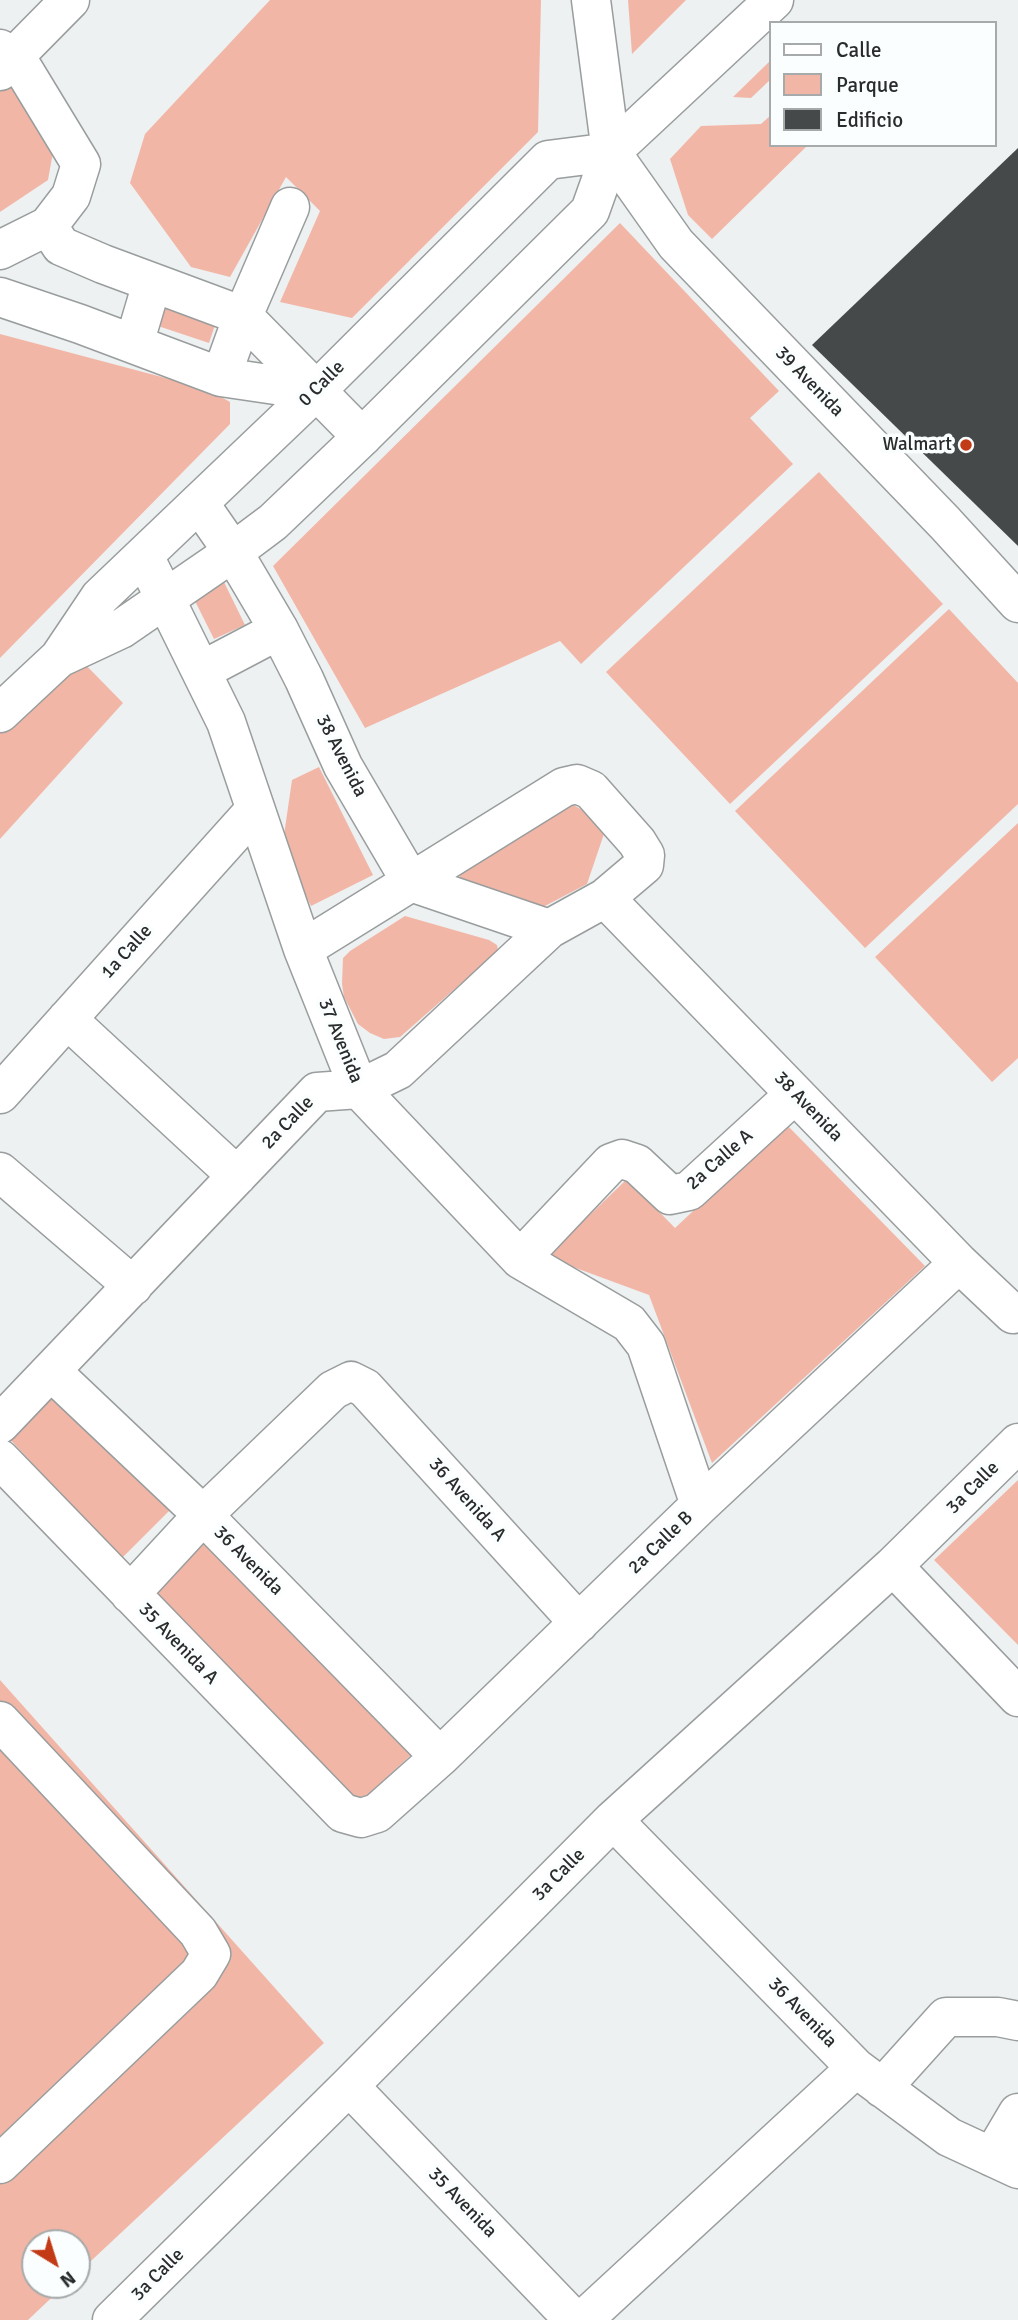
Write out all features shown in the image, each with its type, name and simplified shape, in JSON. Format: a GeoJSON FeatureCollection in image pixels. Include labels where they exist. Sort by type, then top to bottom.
{"type":"FeatureCollection","features":[{"type":"Feature","properties":{"kind":"street"},"geometry":{"type":"LineString","coordinates":[[0,250],[48,226],[71,196],[81,164],[5,59],[70,0]]}},
{"type":"Feature","properties":{"kind":"street","name":"0 Calle"},"geometry":{"type":"LineString","coordinates":[[58,658],[121,629],[273,522],[590,211],[611,152],[591,0]]}},
{"type":"Feature","properties":{"kind":"street","name":"0 Calle"},"geometry":{"type":"LineString","coordinates":[[0,713],[58,658],[100,597],[316,391],[548,160],[611,152],[774,0]]}},
{"type":"Feature","properties":{"kind":"street","name":"39 Avenida"},"geometry":{"type":"LineString","coordinates":[[611,152],[676,244],[945,523],[1018,603]]}},
{"type":"Feature","properties":{"kind":"street"},"geometry":{"type":"LineString","coordinates":[[220,377],[290,207]]}},
{"type":"Feature","properties":{"kind":"street"},"geometry":{"type":"LineString","coordinates":[[48,226],[61,246],[243,316],[362,437]]}},
{"type":"Feature","properties":{"kind":"street"},"geometry":{"type":"LineString","coordinates":[[134,344],[152,283]]}},
{"type":"Feature","properties":{"kind":"street"},"geometry":{"type":"LineString","coordinates":[[0,297],[220,377],[316,391]]}},
{"type":"Feature","properties":{"kind":"street","name":"38 Avenida"},"geometry":{"type":"LineString","coordinates":[[199,503],[233,552],[279,630],[343,766],[411,882]]}},
{"type":"Feature","properties":{"kind":"street","name":"37 Avenida"},"geometry":{"type":"LineString","coordinates":[[144,556],[226,722],[303,949],[359,1089],[520,1259],[629,1323],[646,1345],[700,1505]]}},
{"type":"Feature","properties":{"kind":"street"},"geometry":{"type":"LineString","coordinates":[[201,671],[279,630]]}},
{"type":"Feature","properties":{"kind":"street","name":"2a Calle"},"geometry":{"type":"LineString","coordinates":[[0,1424],[317,1092],[359,1089],[398,1070],[549,929],[605,898],[644,865],[645,855],[637,842],[591,790],[578,784],[564,787],[411,882]]}},
{"type":"Feature","properties":{"kind":"street","name":"1a Calle"},"geometry":{"type":"LineString","coordinates":[[0,1094],[254,811]]}},
{"type":"Feature","properties":{"kind":"street"},"geometry":{"type":"LineString","coordinates":[[303,949],[411,882],[549,929]]}},
{"type":"Feature","properties":{"kind":"street","name":"38 Avenida"},"geometry":{"type":"LineString","coordinates":[[605,898],[959,1263],[1013,1314]]}},
{"type":"Feature","properties":{"kind":"street"},"geometry":{"type":"LineString","coordinates":[[68,1018],[237,1176]]}},
{"type":"Feature","properties":{"kind":"street","name":"2a Calle A"},"geometry":{"type":"LineString","coordinates":[[520,1259],[611,1163],[622,1159],[637,1164],[670,1195],[689,1191],[795,1094]]}},
{"type":"Feature","properties":{"kind":"street"},"geometry":{"type":"LineString","coordinates":[[0,1172],[132,1286]]}},
{"type":"Feature","properties":{"kind":"street","name":"2a Calle B"},"geometry":{"type":"LineString","coordinates":[[361,1818],[377,1813],[440,1757],[700,1505],[959,1263]]}},
{"type":"Feature","properties":{"kind":"street","name":"36 Avenida"},"geometry":{"type":"LineString","coordinates":[[51,1371],[203,1515],[440,1757]]}},
{"type":"Feature","properties":{"kind":"street","name":"36 Avenida A"},"geometry":{"type":"LineString","coordinates":[[203,1515],[333,1390],[351,1381],[365,1388],[579,1623]]}},
{"type":"Feature","properties":{"kind":"street","name":"3a Calle"},"geometry":{"type":"LineString","coordinates":[[112,2320],[613,1820],[893,1566],[1018,1443]]}},
{"type":"Feature","properties":{"kind":"street","name":"35 Avenida A"},"geometry":{"type":"LineString","coordinates":[[0,1460],[343,1814],[361,1818]]}},
{"type":"Feature","properties":{"kind":"street"},"geometry":{"type":"LineString","coordinates":[[130,1594],[203,1515]]}},
{"type":"Feature","properties":{"kind":"street"},"geometry":{"type":"LineString","coordinates":[[893,1566],[1018,1697]]}},
{"type":"Feature","properties":{"kind":"street"},"geometry":{"type":"LineString","coordinates":[[0,1721],[198,1933],[211,1954],[199,1973],[6,2147]]}},
{"type":"Feature","properties":{"kind":"street","name":"36 Avenida"},"geometry":{"type":"LineString","coordinates":[[613,1820],[869,2078],[949,2137],[1005,2163]]}},
{"type":"Feature","properties":{"kind":"street"},"geometry":{"type":"LineString","coordinates":[[583,2320],[869,2078],[946,2017],[998,2017],[1018,2021]]}},
{"type":"Feature","properties":{"kind":"street","name":"35 Avenida"},"geometry":{"type":"LineString","coordinates":[[349,2086],[574,2320]]}},
{"type":"Feature","properties":{"kind":"street"},"geometry":{"type":"LineString","coordinates":[[1005,2163],[1018,2113]]}},
{"type":"Feature","properties":{"kind":"green space"},"geometry":{"type":"Polygon","coordinates":[[[270,0],[541,0],[538,132],[352,318],[280,302],[320,211],[286,177],[230,277],[191,267],[130,183],[145,134],[270,0]]]}},
{"type":"Feature","properties":{"kind":"green space"},"geometry":{"type":"Polygon","coordinates":[[[628,0],[686,0],[632,54],[628,0]]]}},
{"type":"Feature","properties":{"kind":"green space"},"geometry":{"type":"Polygon","coordinates":[[[769,62],[769,81],[751,98],[733,97],[769,62]]]}},
{"type":"Feature","properties":{"kind":"green space"},"geometry":{"type":"Polygon","coordinates":[[[4,82],[23,87],[55,141],[48,180],[0,212],[0,86],[4,82]]]}},
{"type":"Feature","properties":{"kind":"green space"},"geometry":{"type":"Polygon","coordinates":[[[769,117],[769,147],[806,147],[712,239],[688,215],[670,159],[701,126],[761,124],[769,117]]]}},
{"type":"Feature","properties":{"kind":"green space"},"geometry":{"type":"Polygon","coordinates":[[[620,223],[779,391],[750,418],[793,464],[581,664],[560,641],[365,728],[273,566],[620,223]]]}},
{"type":"Feature","properties":{"kind":"green space"},"geometry":{"type":"Polygon","coordinates":[[[162,307],[215,325],[209,343],[155,325],[162,307]]]}},
{"type":"Feature","properties":{"kind":"green space"},"geometry":{"type":"Polygon","coordinates":[[[0,334],[207,389],[230,402],[230,424],[0,658],[0,334]]]}},
{"type":"Feature","properties":{"kind":"green space"},"geometry":{"type":"Polygon","coordinates":[[[819,472],[943,604],[730,804],[606,672],[819,472]]]}},
{"type":"Feature","properties":{"kind":"green space"},"geometry":{"type":"Polygon","coordinates":[[[223,580],[245,625],[214,639],[192,595],[223,580]]]}},
{"type":"Feature","properties":{"kind":"green space"},"geometry":{"type":"Polygon","coordinates":[[[949,609],[1018,683],[1018,804],[865,948],[735,811],[949,609]]]}},
{"type":"Feature","properties":{"kind":"green space"},"geometry":{"type":"Polygon","coordinates":[[[78,657],[123,703],[0,839],[0,733],[78,657]]]}},
{"type":"Feature","properties":{"kind":"green space"},"geometry":{"type":"Polygon","coordinates":[[[319,767],[373,875],[311,906],[282,849],[292,780],[319,767]]]}},
{"type":"Feature","properties":{"kind":"green space"},"geometry":{"type":"Polygon","coordinates":[[[572,804],[607,825],[587,884],[543,907],[458,885],[462,866],[572,804]]]}},
{"type":"Feature","properties":{"kind":"green space"},"geometry":{"type":"Polygon","coordinates":[[[1018,823],[1018,1058],[992,1082],[875,957],[1018,823]]]}},
{"type":"Feature","properties":{"kind":"green space"},"geometry":{"type":"Polygon","coordinates":[[[405,916],[489,940],[497,945],[498,951],[400,1037],[384,1039],[358,1024],[344,997],[343,958],[405,916]]]}},
{"type":"Feature","properties":{"kind":"green space"},"geometry":{"type":"Polygon","coordinates":[[[786,1124],[925,1266],[712,1463],[649,1295],[546,1257],[627,1179],[675,1228],[786,1124]]]}},
{"type":"Feature","properties":{"kind":"green space"},"geometry":{"type":"Polygon","coordinates":[[[49,1387],[171,1509],[121,1559],[6,1435],[49,1387]]]}},
{"type":"Feature","properties":{"kind":"green space"},"geometry":{"type":"Polygon","coordinates":[[[1018,1480],[1018,1645],[934,1560],[1018,1480]]]}},
{"type":"Feature","properties":{"kind":"green space"},"geometry":{"type":"Polygon","coordinates":[[[198,1535],[411,1755],[349,1812],[143,1590],[198,1535]]]}},
{"type":"Feature","properties":{"kind":"green space"},"geometry":{"type":"Polygon","coordinates":[[[0,1680],[324,2043],[91,2261],[91,2229],[21,2229],[21,2299],[50,2299],[28,2320],[0,2320],[0,1680]]]}},
{"type":"Feature","properties":{"kind":"building","name":"Walmart"},"geometry":{"type":"Polygon","coordinates":[[[1018,148],[1018,546],[812,345],[1018,148]]]}},
{"type":"Feature","properties":{"kind":"place","name":"Walmart"},"geometry":{"type":"Point","coordinates":[966,445]}}]}
